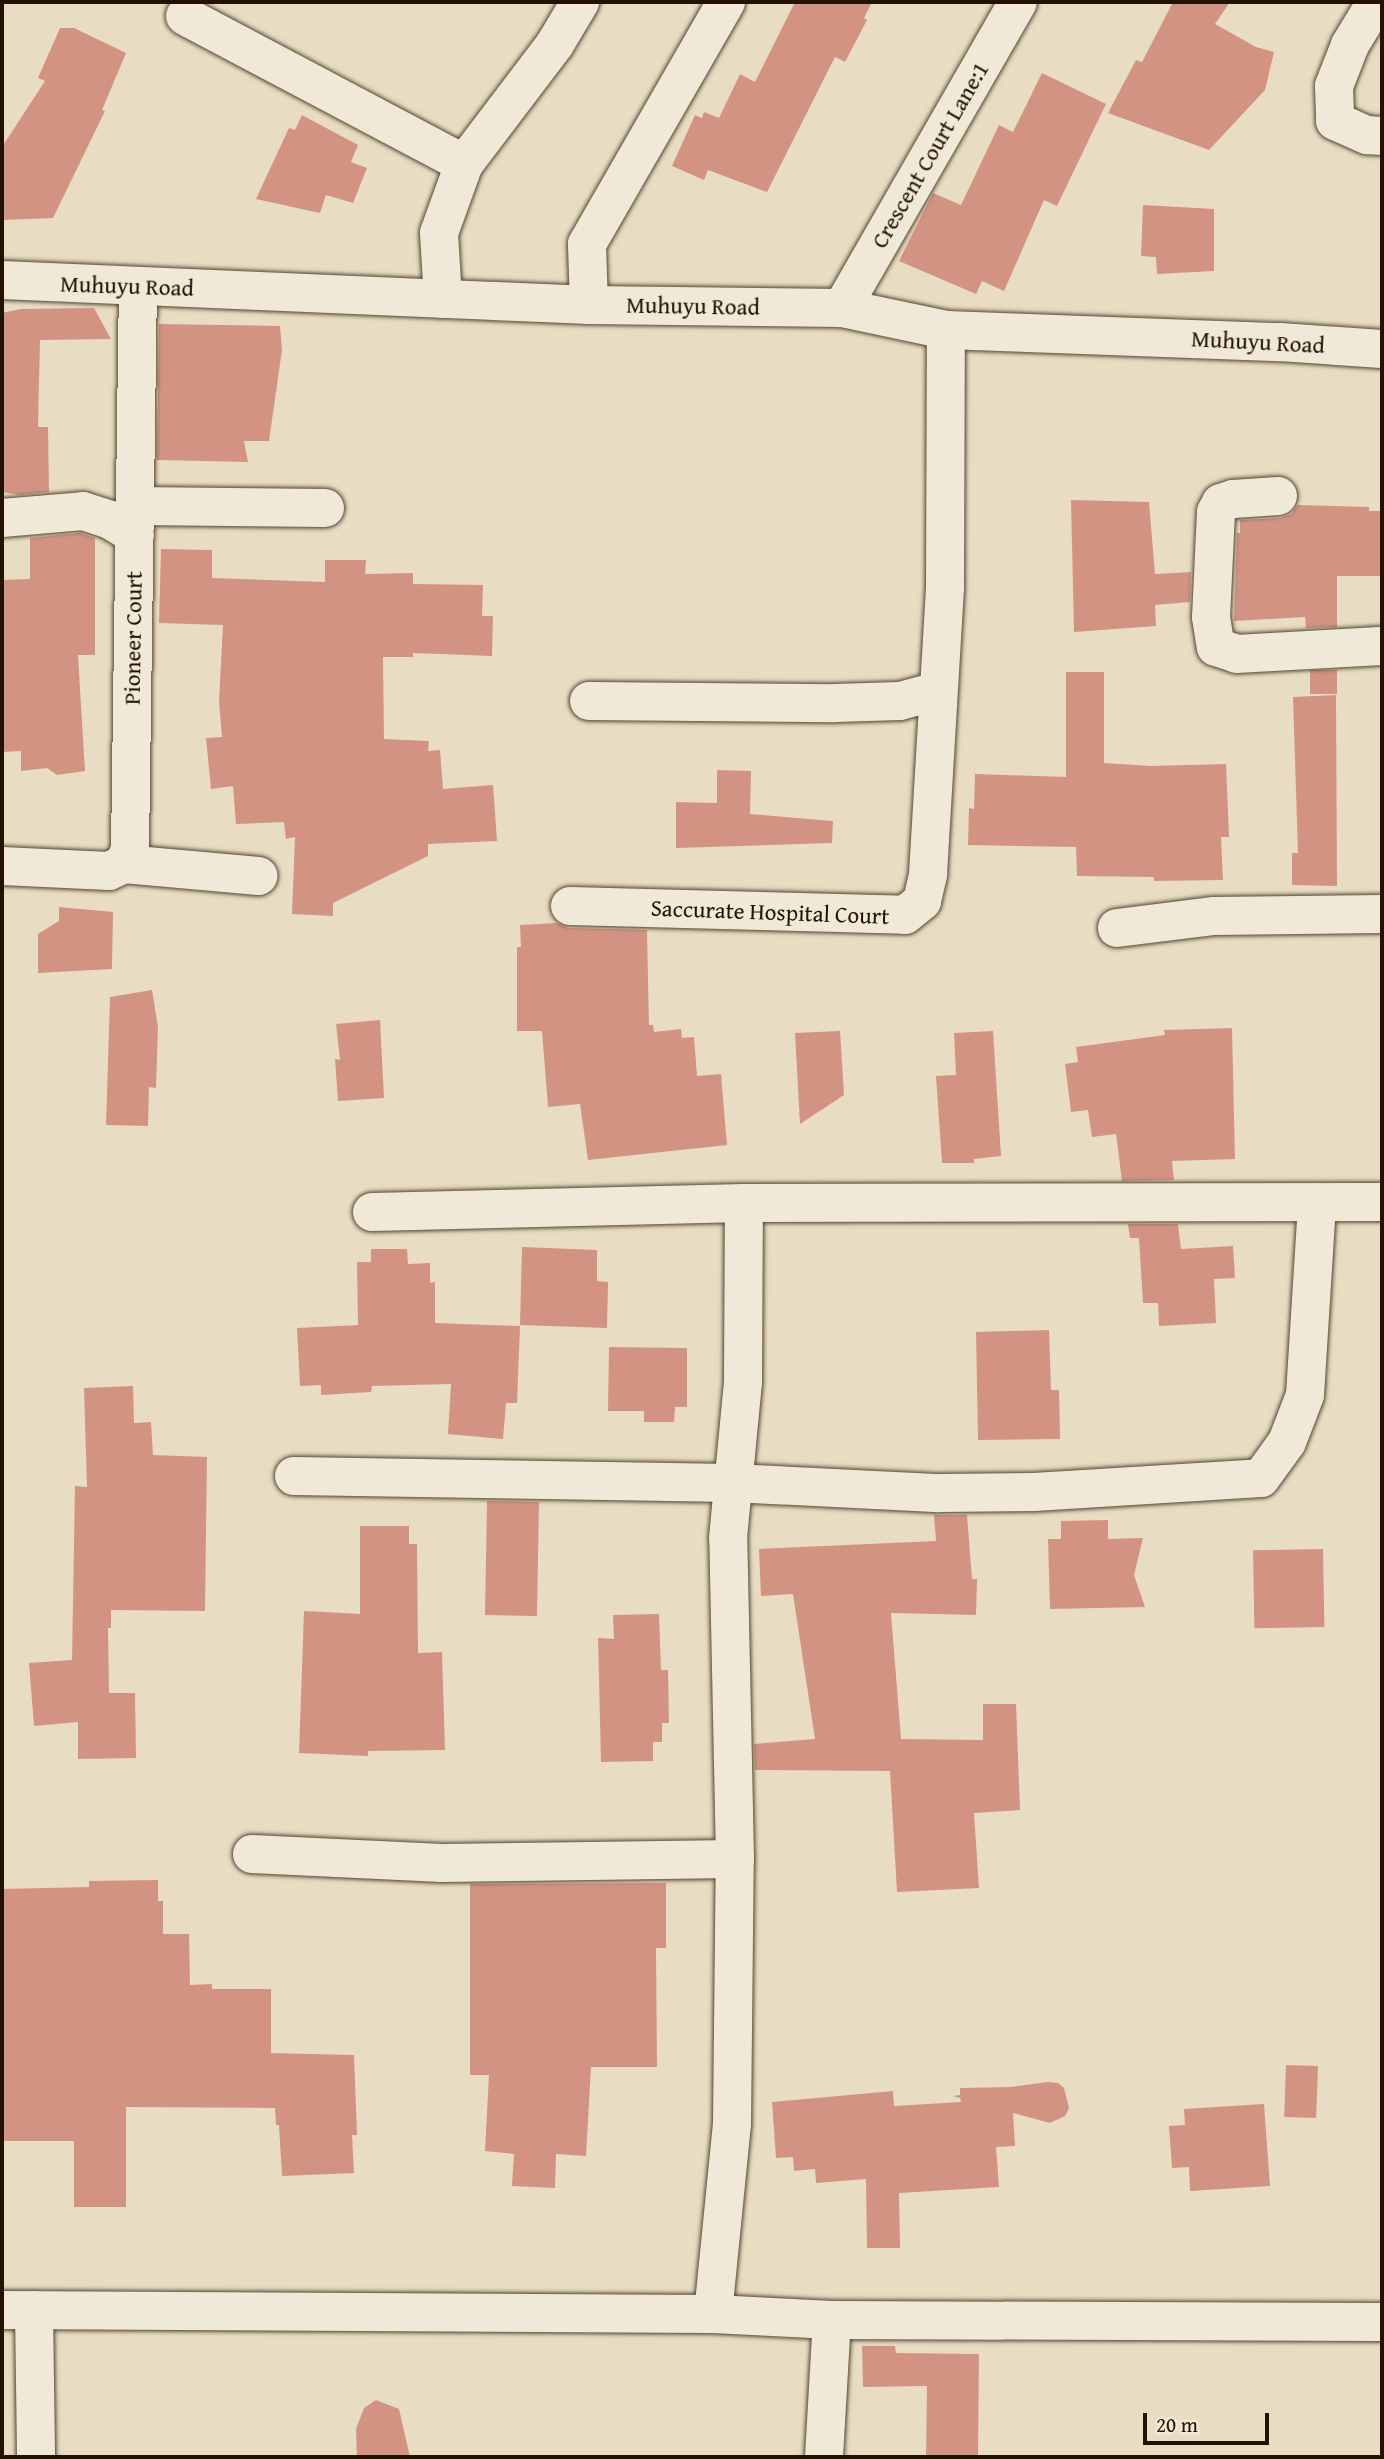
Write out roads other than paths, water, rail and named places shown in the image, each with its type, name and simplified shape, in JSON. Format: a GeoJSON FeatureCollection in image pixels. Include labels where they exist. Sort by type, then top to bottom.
{"type":"FeatureCollection","features":[{"type":"Feature","properties":{"kind":"street"},"geometry":{"type":"LineString","coordinates":[[443,299],[439,233],[464,164],[555,44],[580,2]]}},
{"type":"Feature","properties":{"kind":"street"},"geometry":{"type":"LineString","coordinates":[[589,305],[587,244],[726,2]]}},
{"type":"Feature","properties":{"kind":"street","name":"Crescent Court Lane:1"},"geometry":{"type":"LineString","coordinates":[[842,308],[1018,2]]}},
{"type":"Feature","properties":{"kind":"street"},"geometry":{"type":"LineString","coordinates":[[1376,2],[1350,45],[1334,86],[1335,121],[1367,135],[1382,136]]}},
{"type":"Feature","properties":{"kind":"street"},"geometry":{"type":"LineString","coordinates":[[185,16],[464,164]]}},
{"type":"Feature","properties":{"kind":"street","name":"Muhuyu Road"},"geometry":{"type":"LineString","coordinates":[[2,280],[589,305],[842,308],[946,330],[1280,342],[1382,349]]}},
{"type":"Feature","properties":{"kind":"street","name":"Pioneer Court"},"geometry":{"type":"LineString","coordinates":[[124,864],[130,849],[138,286]]}},
{"type":"Feature","properties":{"kind":"street","name":"Saccurate Hospital Court"},"geometry":{"type":"LineString","coordinates":[[570,906],[905,915],[922,901],[928,874],[945,587],[946,330]]}},
{"type":"Feature","properties":{"kind":"street"},"geometry":{"type":"LineString","coordinates":[[1278,496],[1233,499],[1221,503],[1216,512],[1210,617],[1216,647],[1237,653],[1382,646]]}},
{"type":"Feature","properties":{"kind":"street"},"geometry":{"type":"LineString","coordinates":[[2,518],[83,512],[110,520],[135,521],[324,508]]}},
{"type":"Feature","properties":{"kind":"street"},"geometry":{"type":"LineString","coordinates":[[589,701],[835,704],[900,701],[938,691]]}},
{"type":"Feature","properties":{"kind":"street"},"geometry":{"type":"LineString","coordinates":[[2,866],[109,871],[124,864],[258,876]]}},
{"type":"Feature","properties":{"kind":"street"},"geometry":{"type":"LineString","coordinates":[[1117,928],[1214,916],[1382,914]]}},
{"type":"Feature","properties":{"kind":"street"},"geometry":{"type":"LineString","coordinates":[[294,1476],[732,1483],[940,1493],[1034,1492],[1261,1478],[1287,1442],[1305,1395],[1317,1202]]}},
{"type":"Feature","properties":{"kind":"street"},"geometry":{"type":"LineString","coordinates":[[372,1212],[744,1203],[1382,1202]]}},
{"type":"Feature","properties":{"kind":"street"},"geometry":{"type":"LineString","coordinates":[[713,2314],[732,2124],[735,1859],[728,1538],[743,1381],[744,1203]]}},
{"type":"Feature","properties":{"kind":"street"},"geometry":{"type":"LineString","coordinates":[[252,1854],[442,1863],[735,1859]]}},
{"type":"Feature","properties":{"kind":"street"},"geometry":{"type":"LineString","coordinates":[[36,2457],[18,2310],[713,2314],[832,2320],[1382,2322]]}},
{"type":"Feature","properties":{"kind":"street"},"geometry":{"type":"LineString","coordinates":[[824,2457],[832,2320]]}}]}
